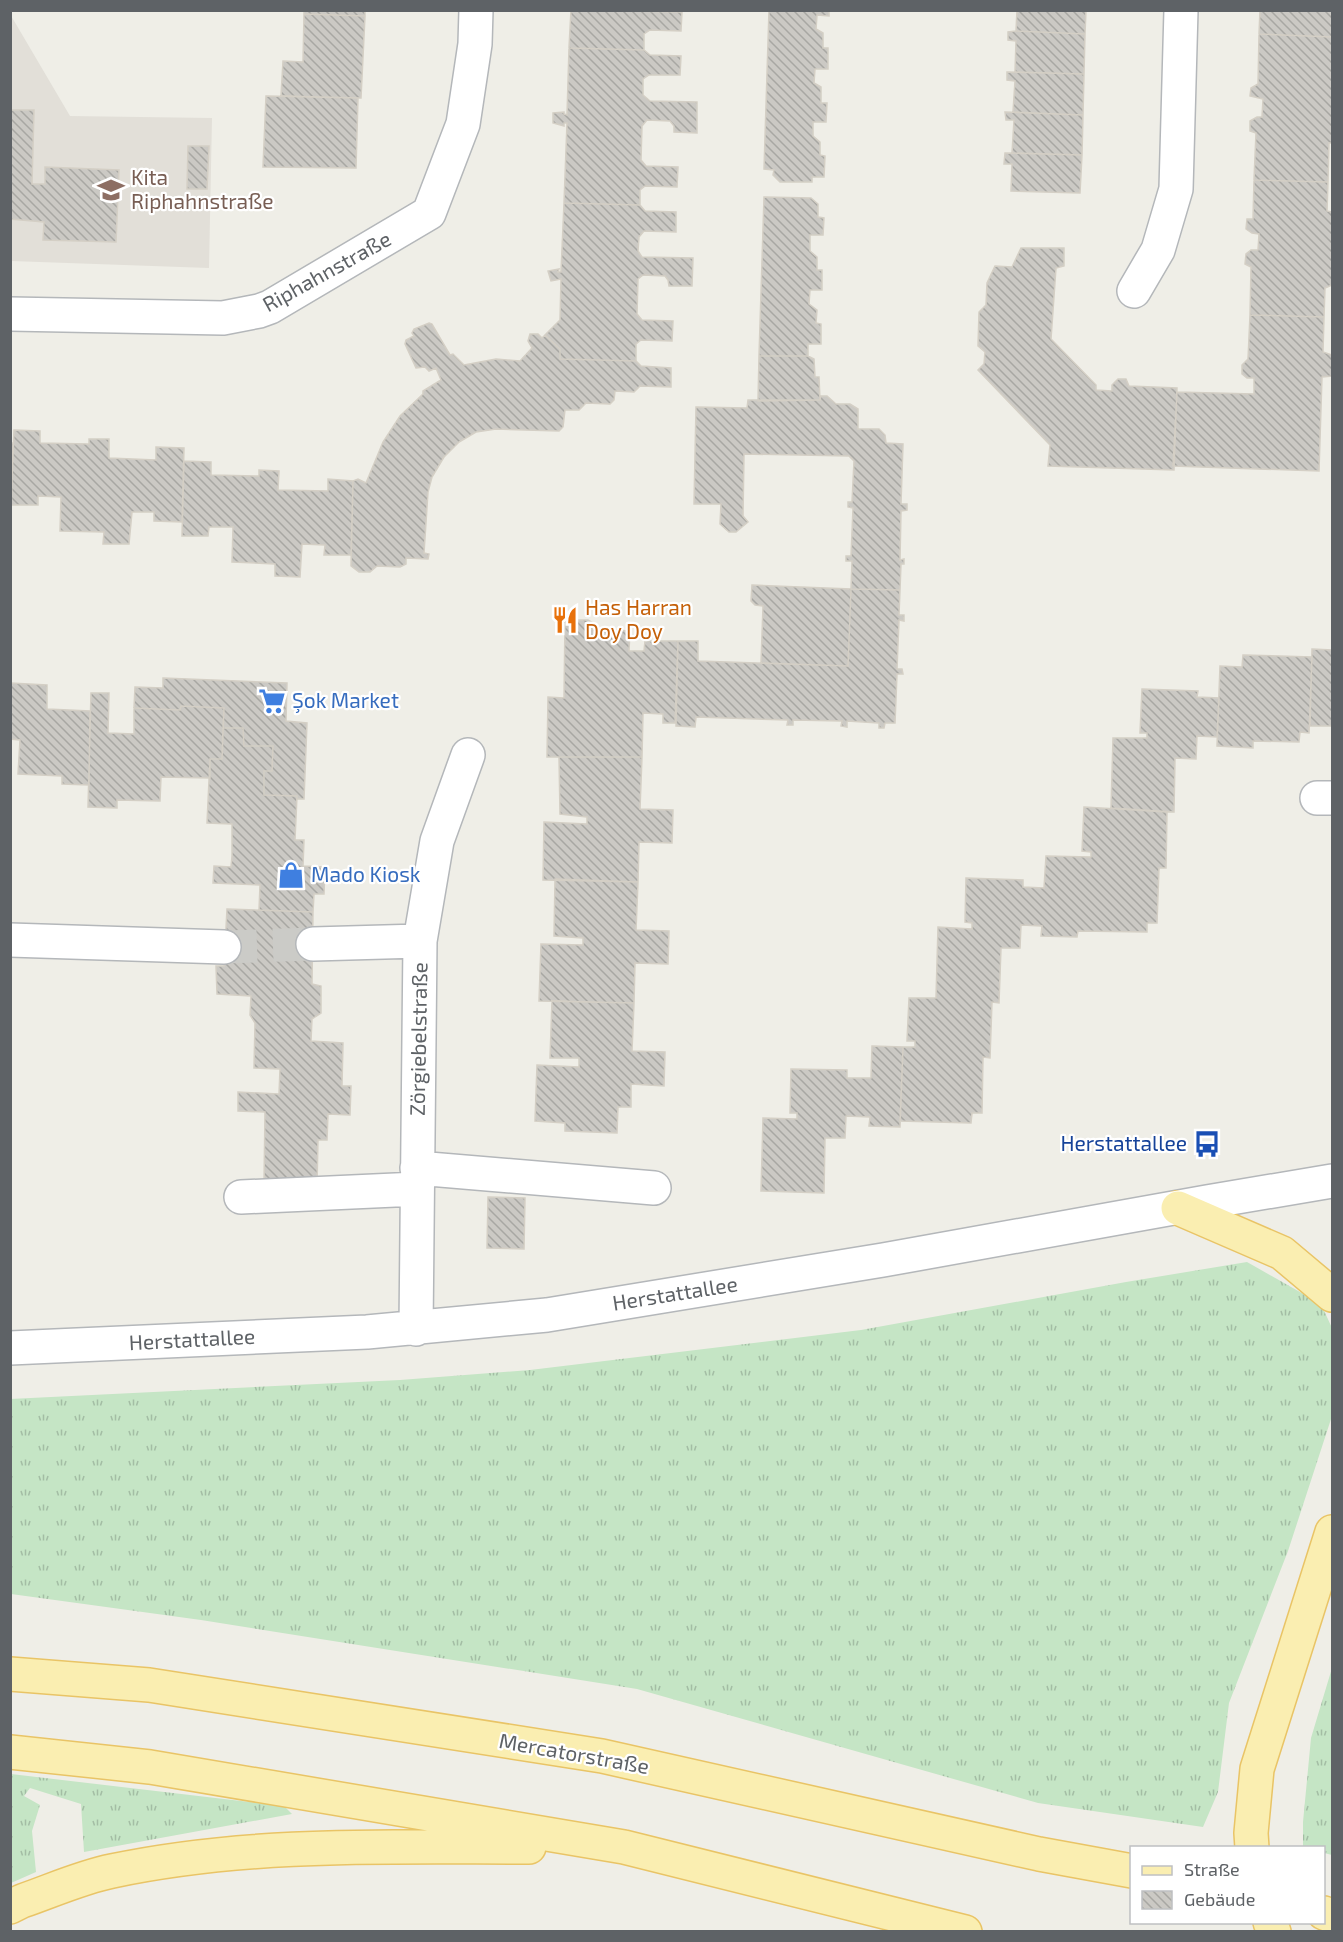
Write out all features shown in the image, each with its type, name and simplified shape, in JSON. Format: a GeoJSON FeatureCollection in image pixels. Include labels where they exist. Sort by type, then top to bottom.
{"type":"FeatureCollection","features":[{"type":"Feature","properties":{"kind":"main road"},"geometry":{"type":"LineString","coordinates":[[1178,1208],[1282,1253],[1332,1295]]}},
{"type":"Feature","properties":{"kind":"main road"},"geometry":{"type":"LineString","coordinates":[[1252,1846],[1257,1769],[1332,1532]]}},
{"type":"Feature","properties":{"kind":"main road","name":"Mercatorstraße"},"geometry":{"type":"LineString","coordinates":[[10,1674],[149,1685],[602,1756],[1039,1854],[1130,1871]]}},
{"type":"Feature","properties":{"kind":"main road"},"geometry":{"type":"LineString","coordinates":[[10,1752],[150,1767],[624,1846],[965,1932]]}},
{"type":"Feature","properties":{"kind":"main road"},"geometry":{"type":"LineString","coordinates":[[10,1907],[110,1871],[186,1858],[308,1847],[624,1846]]}},
{"type":"Feature","properties":{"kind":"street","name":"Riphahnstraße"},"geometry":{"type":"LineString","coordinates":[[10,314],[223,318],[259,311],[270,307],[429,213],[463,124],[475,44],[476,10]]}},
{"type":"Feature","properties":{"kind":"street"},"geometry":{"type":"LineString","coordinates":[[1134,291],[1158,250],[1176,189],[1181,10]]}},
{"type":"Feature","properties":{"kind":"street","name":"Zörgiebelstraße"},"geometry":{"type":"LineString","coordinates":[[416,1329],[420,941],[437,841],[468,755]]}},
{"type":"Feature","properties":{"kind":"street"},"geometry":{"type":"LineString","coordinates":[[10,940],[224,946]]}},
{"type":"Feature","properties":{"kind":"street"},"geometry":{"type":"LineString","coordinates":[[313,944],[420,941]]}},
{"type":"Feature","properties":{"kind":"street"},"geometry":{"type":"LineString","coordinates":[[241,1197],[417,1178],[654,1188]]}},
{"type":"Feature","properties":{"kind":"street","name":"Herstattallee"},"geometry":{"type":"LineString","coordinates":[[10,1348],[416,1329],[547,1315],[883,1260],[1332,1181]]}},
{"type":"Feature","properties":{"kind":"shaded area","name":"Kita Riphahnstraße"},"geometry":{"type":"Polygon","coordinates":[[[10,14],[70,116],[212,118],[209,268],[11,261],[10,14]]]}},
{"type":"Feature","properties":{"kind":"green space"},"geometry":{"type":"Polygon","coordinates":[[[1247,1262],[1321,1304],[1332,1328],[1332,1416],[1288,1551],[1229,1703],[1218,1792],[1203,1827],[1038,1803],[637,1689],[201,1620],[11,1594],[10,1399],[400,1380],[530,1370],[861,1330],[1247,1262]]]}},
{"type":"Feature","properties":{"kind":"green space"},"geometry":{"type":"Polygon","coordinates":[[[1332,1668],[1332,1855],[1325,1853],[1325,1846],[1303,1846],[1311,1738],[1332,1668]]]}},
{"type":"Feature","properties":{"kind":"green space"},"geometry":{"type":"Polygon","coordinates":[[[11,1774],[284,1806],[292,1814],[84,1852],[81,1804],[30,1788],[24,1796],[40,1805],[32,1831],[36,1872],[11,1883],[11,1774]]]}},
{"type":"Feature","properties":{"kind":"building"},"geometry":{"type":"Polygon","coordinates":[[[304,10],[365,10],[365,16],[304,14],[304,10]]]}},
{"type":"Feature","properties":{"kind":"building"},"geometry":{"type":"Polygon","coordinates":[[[571,10],[682,12],[681,31],[650,30],[644,34],[644,50],[569,48],[571,10]]]}},
{"type":"Feature","properties":{"kind":"building"},"geometry":{"type":"Polygon","coordinates":[[[769,10],[829,10],[829,16],[817,15],[816,29],[823,33],[823,48],[828,48],[828,69],[815,69],[814,83],[821,87],[821,103],[827,103],[826,122],[813,122],[813,136],[820,142],[820,155],[825,156],[824,177],[812,177],[812,182],[780,182],[773,175],[774,170],[764,169],[769,10]]]}},
{"type":"Feature","properties":{"kind":"building"},"geometry":{"type":"Polygon","coordinates":[[[1017,10],[1086,10],[1085,34],[1016,31],[1017,10]]]}},
{"type":"Feature","properties":{"kind":"building"},"geometry":{"type":"Polygon","coordinates":[[[1260,10],[1332,10],[1332,37],[1259,34],[1260,10]]]}},
{"type":"Feature","properties":{"kind":"building"},"geometry":{"type":"Polygon","coordinates":[[[304,14],[365,16],[361,98],[281,96],[283,61],[303,62],[304,14]]]}},
{"type":"Feature","properties":{"kind":"building"},"geometry":{"type":"Polygon","coordinates":[[[1008,32],[1085,34],[1084,74],[1015,72],[1016,41],[1008,40],[1008,32]]]}},
{"type":"Feature","properties":{"kind":"building"},"geometry":{"type":"Polygon","coordinates":[[[1259,34],[1332,37],[1332,143],[1329,143],[1328,182],[1254,180],[1256,133],[1250,131],[1250,121],[1262,117],[1263,99],[1250,96],[1251,88],[1258,84],[1259,34]]]}},
{"type":"Feature","properties":{"kind":"building"},"geometry":{"type":"Polygon","coordinates":[[[569,48],[644,50],[650,55],[681,56],[680,75],[649,75],[643,79],[643,95],[650,101],[697,102],[697,133],[674,132],[674,126],[670,121],[647,120],[642,126],[641,160],[646,166],[678,167],[677,187],[645,186],[640,190],[640,205],[564,203],[567,123],[564,123],[564,126],[553,123],[553,113],[564,112],[567,115],[569,48]]]}},
{"type":"Feature","properties":{"kind":"building"},"geometry":{"type":"Polygon","coordinates":[[[1007,72],[1084,74],[1083,115],[1013,112],[1015,81],[1007,80],[1007,72]]]}},
{"type":"Feature","properties":{"kind":"building"},"geometry":{"type":"Polygon","coordinates":[[[266,96],[358,98],[356,168],[263,167],[266,96]]]}},
{"type":"Feature","properties":{"kind":"building"},"geometry":{"type":"Polygon","coordinates":[[[10,110],[34,110],[32,184],[45,184],[45,167],[119,170],[116,242],[43,240],[44,222],[10,219],[10,110]]]}},
{"type":"Feature","properties":{"kind":"building"},"geometry":{"type":"Polygon","coordinates":[[[1005,112],[1083,115],[1082,155],[1012,153],[1014,120],[1006,120],[1005,112]]]}},
{"type":"Feature","properties":{"kind":"building"},"geometry":{"type":"Polygon","coordinates":[[[188,146],[209,146],[207,189],[187,189],[188,146]]]}},
{"type":"Feature","properties":{"kind":"building"},"geometry":{"type":"Polygon","coordinates":[[[1005,153],[1082,155],[1080,193],[1011,191],[1012,164],[1004,164],[1005,153]]]}},
{"type":"Feature","properties":{"kind":"building"},"geometry":{"type":"Polygon","coordinates":[[[1254,180],[1328,182],[1327,211],[1332,212],[1332,285],[1325,288],[1324,317],[1250,315],[1251,267],[1245,264],[1246,254],[1251,250],[1258,250],[1259,234],[1246,229],[1247,219],[1253,219],[1254,180]]]}},
{"type":"Feature","properties":{"kind":"building"},"geometry":{"type":"Polygon","coordinates":[[[764,197],[811,198],[818,204],[818,217],[824,218],[823,235],[810,235],[810,251],[817,257],[817,270],[822,270],[822,290],[810,290],[809,304],[817,310],[816,323],[821,324],[821,344],[808,344],[808,356],[759,356],[764,197]]]}},
{"type":"Feature","properties":{"kind":"building"},"geometry":{"type":"Polygon","coordinates":[[[564,203],[640,205],[645,211],[676,212],[676,232],[644,231],[639,237],[638,251],[642,257],[693,258],[692,286],[669,286],[665,276],[643,275],[638,279],[637,314],[642,320],[673,321],[672,341],[641,340],[636,344],[636,361],[560,359],[560,349],[545,335],[560,320],[561,279],[551,281],[548,271],[559,269],[558,272],[561,272],[564,203]]]}},
{"type":"Feature","properties":{"kind":"building"},"geometry":{"type":"Polygon","coordinates":[[[1021,248],[1064,248],[1064,266],[1056,268],[1051,339],[1096,385],[1096,390],[1112,391],[1112,385],[1118,379],[1126,379],[1129,386],[1177,388],[1174,470],[1048,466],[1050,445],[978,370],[984,364],[985,352],[978,346],[979,312],[986,305],[987,283],[995,266],[1012,267],[1021,248]]]}},
{"type":"Feature","properties":{"kind":"building"},"geometry":{"type":"Polygon","coordinates":[[[1250,315],[1324,317],[1323,352],[1332,355],[1332,376],[1322,377],[1319,471],[1173,466],[1177,392],[1254,394],[1254,378],[1247,378],[1242,374],[1242,365],[1248,359],[1250,315]]]}},
{"type":"Feature","properties":{"kind":"building"},"geometry":{"type":"Polygon","coordinates":[[[432,324],[450,355],[453,354],[464,365],[496,359],[520,361],[532,348],[528,341],[530,334],[538,334],[542,338],[545,335],[560,349],[560,359],[636,361],[641,366],[671,368],[671,387],[640,386],[634,392],[615,391],[614,400],[610,404],[586,403],[579,410],[565,410],[563,427],[559,431],[496,429],[476,432],[459,442],[444,457],[432,477],[428,492],[424,553],[429,554],[428,559],[406,558],[406,564],[400,567],[377,566],[370,572],[359,572],[351,566],[353,481],[358,479],[366,483],[383,442],[400,416],[423,394],[423,391],[441,380],[436,368],[429,371],[425,367],[416,368],[405,344],[406,340],[414,336],[412,333],[414,329],[432,324]]]}},
{"type":"Feature","properties":{"kind":"building"},"geometry":{"type":"Polygon","coordinates":[[[759,356],[808,356],[814,359],[815,377],[819,377],[820,400],[758,401],[759,356]]]}},
{"type":"Feature","properties":{"kind":"building"},"geometry":{"type":"Polygon","coordinates":[[[821,396],[827,396],[836,404],[850,404],[858,409],[858,429],[879,429],[885,435],[886,443],[903,444],[901,504],[907,504],[907,510],[901,511],[900,560],[904,559],[904,564],[901,564],[900,590],[851,589],[852,561],[846,561],[846,556],[851,556],[853,508],[848,507],[848,502],[852,502],[854,461],[849,456],[744,454],[743,516],[748,522],[736,532],[729,532],[720,524],[721,504],[694,504],[696,407],[747,408],[748,400],[820,400],[821,396]]]}},
{"type":"Feature","properties":{"kind":"building"},"geometry":{"type":"Polygon","coordinates":[[[14,430],[40,431],[40,443],[89,444],[89,439],[109,439],[109,458],[156,460],[156,447],[184,448],[182,522],[154,521],[154,512],[132,512],[129,544],[103,544],[104,532],[60,531],[61,497],[38,496],[38,505],[11,505],[14,430]]]}},
{"type":"Feature","properties":{"kind":"building"},"geometry":{"type":"Polygon","coordinates":[[[10,443],[13,443],[11,517],[10,517],[10,443]]]}},
{"type":"Feature","properties":{"kind":"building"},"geometry":{"type":"Polygon","coordinates":[[[184,461],[211,462],[211,475],[259,476],[259,470],[279,471],[278,490],[328,491],[328,479],[353,481],[351,555],[324,555],[325,545],[302,544],[300,577],[275,576],[275,564],[232,562],[233,527],[209,527],[208,536],[182,536],[184,461]]]}},
{"type":"Feature","properties":{"kind":"building"},"geometry":{"type":"Polygon","coordinates":[[[752,585],[851,589],[848,666],[761,663],[763,606],[755,605],[751,601],[752,585]]]}},
{"type":"Feature","properties":{"kind":"building"},"geometry":{"type":"Polygon","coordinates":[[[851,589],[900,590],[899,615],[904,615],[904,621],[899,620],[897,669],[902,669],[903,674],[897,674],[895,723],[885,723],[884,728],[879,728],[879,723],[847,721],[847,727],[841,726],[842,721],[793,720],[793,725],[787,725],[788,720],[696,717],[695,727],[676,726],[678,641],[698,641],[698,661],[848,666],[851,589]]]}},
{"type":"Feature","properties":{"kind":"building"},"geometry":{"type":"Polygon","coordinates":[[[565,620],[588,620],[593,623],[592,629],[630,631],[629,651],[644,651],[645,641],[678,641],[675,723],[663,723],[663,714],[643,713],[642,757],[547,757],[548,697],[564,698],[565,620]]]}},
{"type":"Feature","properties":{"kind":"building"},"geometry":{"type":"Polygon","coordinates":[[[1312,649],[1332,650],[1332,726],[1310,726],[1312,649]]]}},
{"type":"Feature","properties":{"kind":"building"},"geometry":{"type":"Polygon","coordinates":[[[1243,655],[1312,657],[1309,733],[1300,732],[1299,742],[1253,741],[1253,748],[1217,746],[1220,666],[1242,667],[1243,655]]]}},
{"type":"Feature","properties":{"kind":"building"},"geometry":{"type":"Polygon","coordinates":[[[163,678],[287,683],[286,721],[307,723],[304,799],[297,799],[297,796],[264,795],[264,771],[272,771],[273,746],[244,746],[243,728],[223,728],[224,708],[181,706],[180,710],[134,708],[135,687],[163,688],[163,678]]]}},
{"type":"Feature","properties":{"kind":"building"},"geometry":{"type":"Polygon","coordinates":[[[10,683],[47,685],[47,709],[90,711],[89,785],[62,784],[62,776],[18,774],[20,740],[10,739],[10,683]]]}},
{"type":"Feature","properties":{"kind":"building"},"geometry":{"type":"Polygon","coordinates":[[[1142,689],[1198,691],[1197,697],[1219,698],[1217,737],[1197,736],[1196,759],[1175,758],[1174,812],[1111,808],[1113,738],[1147,738],[1147,733],[1140,733],[1142,689]]]}},
{"type":"Feature","properties":{"kind":"building"},"geometry":{"type":"Polygon","coordinates":[[[91,693],[109,693],[108,733],[134,734],[134,708],[180,710],[181,706],[224,708],[222,759],[210,759],[210,778],[161,777],[160,801],[117,800],[117,808],[88,807],[91,693]]]}},
{"type":"Feature","properties":{"kind":"building"},"geometry":{"type":"Polygon","coordinates":[[[223,728],[243,728],[244,746],[273,746],[272,771],[264,771],[264,795],[297,796],[295,840],[304,840],[303,866],[325,867],[324,894],[314,894],[313,912],[259,910],[260,885],[213,883],[214,866],[231,867],[232,856],[232,824],[207,823],[210,759],[222,759],[223,728]]]}},
{"type":"Feature","properties":{"kind":"building"},"geometry":{"type":"Polygon","coordinates":[[[559,757],[642,757],[640,809],[673,810],[672,843],[639,842],[638,882],[543,880],[544,822],[587,824],[587,817],[560,814],[559,757]]]}},
{"type":"Feature","properties":{"kind":"building"},"geometry":{"type":"Polygon","coordinates":[[[1084,807],[1167,812],[1166,868],[1159,868],[1157,923],[1147,923],[1147,932],[1078,931],[1077,937],[1041,936],[1042,926],[1021,925],[1020,948],[1001,948],[999,1003],[992,1002],[990,1058],[983,1057],[982,1113],[972,1113],[971,1123],[900,1121],[903,1047],[915,1047],[915,1041],[907,1041],[909,998],[936,998],[938,927],[972,929],[972,923],[965,922],[966,878],[1023,880],[1023,887],[1044,888],[1046,856],[1091,857],[1091,852],[1082,851],[1084,807]]]}},
{"type":"Feature","properties":{"kind":"building"},"geometry":{"type":"Polygon","coordinates":[[[555,879],[638,882],[636,930],[669,931],[668,964],[635,963],[634,1003],[539,1001],[541,944],[583,945],[583,938],[554,936],[555,879]]]}},
{"type":"Feature","properties":{"kind":"building"},"geometry":{"type":"Polygon","coordinates":[[[227,909],[313,912],[312,984],[321,986],[321,1013],[312,1019],[311,1041],[343,1043],[342,1086],[351,1086],[350,1115],[328,1114],[327,1140],[318,1140],[317,1184],[264,1183],[265,1112],[238,1111],[238,1092],[279,1094],[280,1069],[254,1068],[255,1023],[250,1015],[251,996],[217,994],[216,966],[224,966],[227,909]]]}},
{"type":"Feature","properties":{"kind":"building"},"geometry":{"type":"Polygon","coordinates":[[[552,1001],[634,1003],[632,1051],[665,1052],[664,1086],[631,1084],[631,1107],[618,1107],[617,1133],[565,1131],[565,1123],[535,1121],[537,1065],[579,1067],[579,1058],[550,1058],[552,1001]]]}},
{"type":"Feature","properties":{"kind":"building"},"geometry":{"type":"Polygon","coordinates":[[[872,1046],[903,1047],[900,1127],[869,1126],[870,1117],[846,1116],[845,1138],[825,1138],[824,1193],[761,1191],[763,1118],[797,1119],[797,1113],[790,1113],[791,1069],[847,1070],[847,1078],[871,1078],[872,1046]]]}},
{"type":"Feature","properties":{"kind":"building"},"geometry":{"type":"Polygon","coordinates":[[[488,1197],[525,1198],[524,1249],[487,1248],[488,1197]]]}},
{"type":"Feature","properties":{"kind":"tunnel"},"geometry":{"type":"LineString","coordinates":[[224,947],[313,944]]}},
{"type":"Feature","properties":{"kind":"place","name":"Kita Riphahnstraße"},"geometry":{"type":"Point","coordinates":[111,190]}},
{"type":"Feature","properties":{"kind":"place","name":"Has Harran Doy Doy"},"geometry":{"type":"Point","coordinates":[565,620]}},
{"type":"Feature","properties":{"kind":"place","name":"Şok Market"},"geometry":{"type":"Point","coordinates":[272,701]}},
{"type":"Feature","properties":{"kind":"place","name":"Mado Kiosk"},"geometry":{"type":"Point","coordinates":[291,875]}},
{"type":"Feature","properties":{"kind":"place","name":"Herstattallee"},"geometry":{"type":"Point","coordinates":[1207,1144]}}]}
